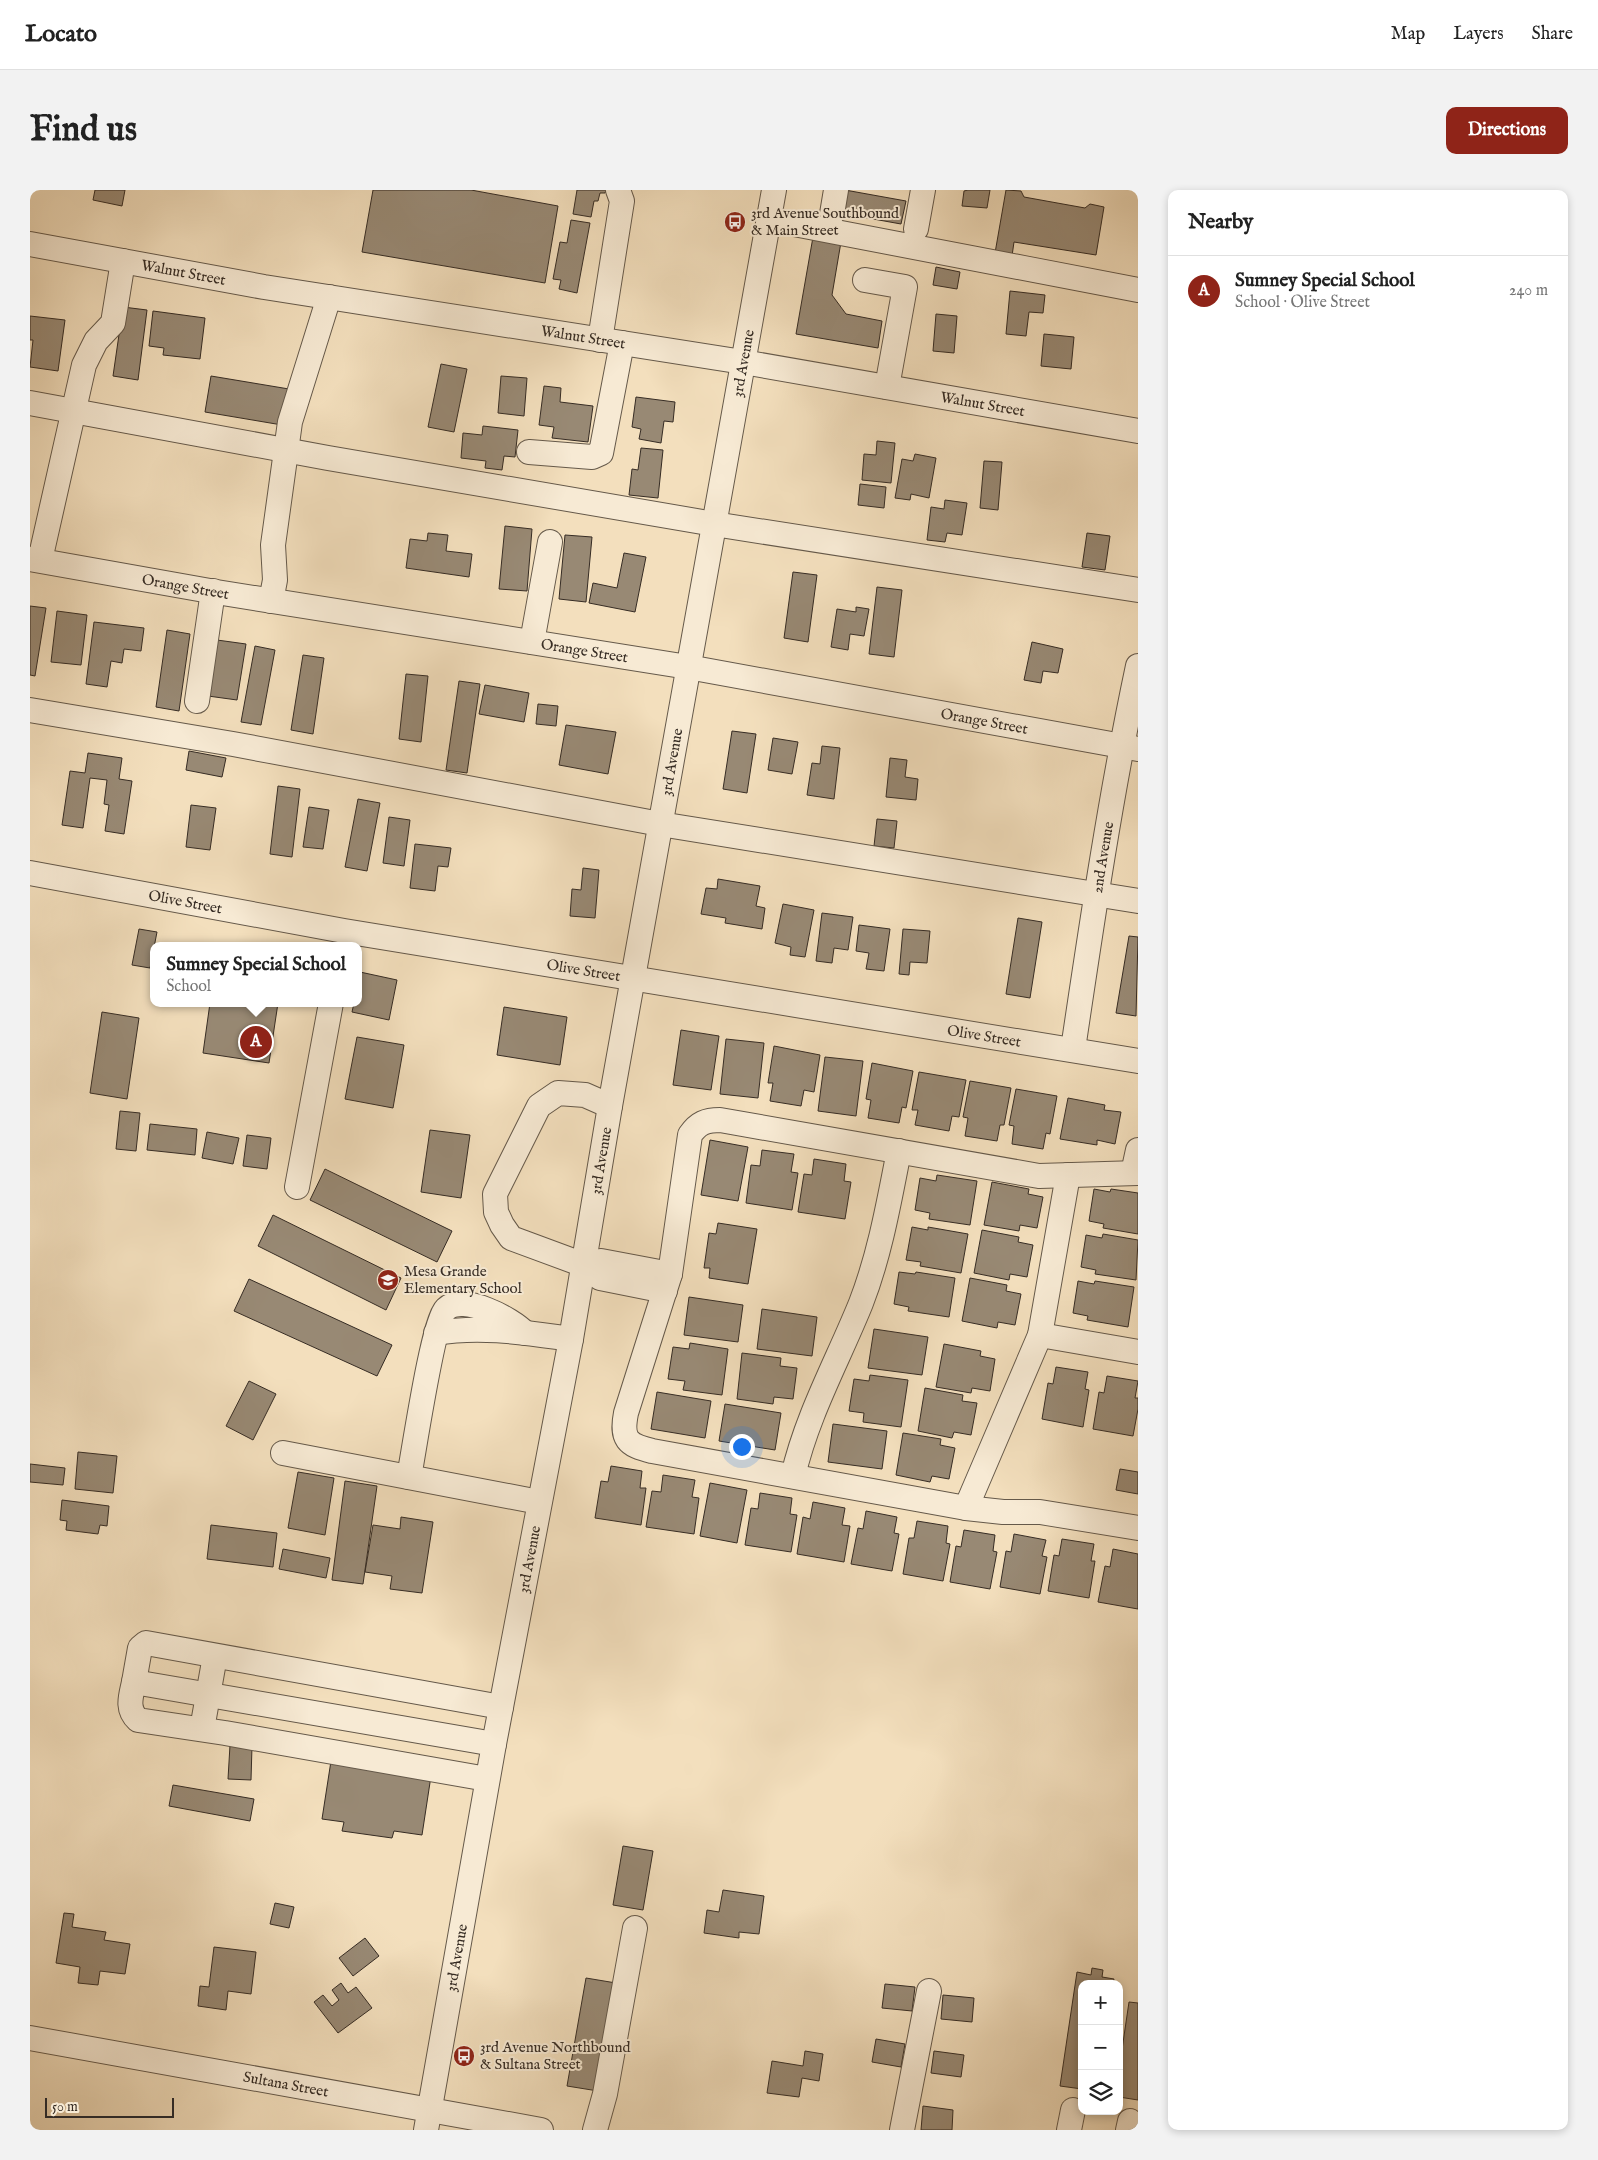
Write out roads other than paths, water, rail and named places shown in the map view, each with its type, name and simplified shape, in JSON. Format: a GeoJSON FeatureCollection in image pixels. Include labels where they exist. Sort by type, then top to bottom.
{"type":"FeatureCollection","features":[{"type":"Feature","properties":{"kind":"street"},"geometry":{"type":"LineString","coordinates":[[529,452],[592,458],[601,453],[622,201],[618,190]]}},
{"type":"Feature","properties":{"kind":"street","name":"3rd Avenue"},"geometry":{"type":"LineString","coordinates":[[428,2119],[487,1779],[571,1339],[610,1106],[774,190]]}},
{"type":"Feature","properties":{"kind":"street"},"geometry":{"type":"LineString","coordinates":[[832,214],[836,190]]}},
{"type":"Feature","properties":{"kind":"street"},"geometry":{"type":"LineString","coordinates":[[916,229],[923,190]]}},
{"type":"Feature","properties":{"kind":"street"},"geometry":{"type":"LineString","coordinates":[[768,219],[1138,290]]}},
{"type":"Feature","properties":{"kind":"street","name":"Walnut Street"},"geometry":{"type":"LineString","coordinates":[[30,244],[329,297],[743,362],[1138,431]]}},
{"type":"Feature","properties":{"kind":"street"},"geometry":{"type":"LineString","coordinates":[[35,559],[84,365],[96,341],[113,323],[123,261]]}},
{"type":"Feature","properties":{"kind":"street"},"geometry":{"type":"LineString","coordinates":[[865,280],[905,287],[888,387]]}},
{"type":"Feature","properties":{"kind":"street"},"geometry":{"type":"LineString","coordinates":[[271,601],[275,580],[273,545],[290,422],[329,297]]}},
{"type":"Feature","properties":{"kind":"street"},"geometry":{"type":"LineString","coordinates":[[30,403],[287,451],[714,524],[1138,590]]}},
{"type":"Feature","properties":{"kind":"street"},"geometry":{"type":"LineString","coordinates":[[532,642],[550,542]]}},
{"type":"Feature","properties":{"kind":"street","name":"Orange Street"},"geometry":{"type":"LineString","coordinates":[[35,559],[213,592],[688,667],[1129,748]]}},
{"type":"Feature","properties":{"kind":"street"},"geometry":{"type":"LineString","coordinates":[[197,701],[213,592]]}},
{"type":"Feature","properties":{"kind":"street","name":"2nd Avenue"},"geometry":{"type":"LineString","coordinates":[[1073,1049],[1096,892],[1129,748],[1138,666]]}},
{"type":"Feature","properties":{"kind":"street"},"geometry":{"type":"LineString","coordinates":[[30,710],[232,744],[660,824],[1096,892],[1138,901]]}},
{"type":"Feature","properties":{"kind":"street","name":"Olive Street"},"geometry":{"type":"LineString","coordinates":[[30,873],[343,938],[634,978],[1138,1061]]}},
{"type":"Feature","properties":{"kind":"street"},"geometry":{"type":"LineString","coordinates":[[297,1186],[330,1007]]}},
{"type":"Feature","properties":{"kind":"street"},"geometry":{"type":"LineString","coordinates":[[610,1106],[585,1096],[558,1093],[539,1106],[495,1194],[496,1212],[502,1226],[511,1238],[584,1265],[600,1278],[668,1282]]}},
{"type":"Feature","properties":{"kind":"street"},"geometry":{"type":"LineString","coordinates":[[1138,1150],[1136,1173],[1039,1176],[720,1120],[707,1120],[696,1126],[690,1135],[668,1282],[626,1413],[623,1428],[626,1438],[636,1447],[652,1451],[966,1508],[1003,1512],[1040,1512],[1138,1528]]}},
{"type":"Feature","properties":{"kind":"street"},"geometry":{"type":"LineString","coordinates":[[793,1476],[807,1425],[861,1301],[884,1228],[899,1151]]}},
{"type":"Feature","properties":{"kind":"street"},"geometry":{"type":"LineString","coordinates":[[966,1508],[1040,1335],[1068,1175]]}},
{"type":"Feature","properties":{"kind":"street"},"geometry":{"type":"LineString","coordinates":[[409,1477],[436,1333],[446,1309],[454,1304],[466,1305],[507,1318],[525,1333],[571,1339]]}},
{"type":"Feature","properties":{"kind":"street"},"geometry":{"type":"LineString","coordinates":[[1040,1335],[1138,1352]]}},
{"type":"Feature","properties":{"kind":"street"},"geometry":{"type":"LineString","coordinates":[[283,1453],[539,1502]]}},
{"type":"Feature","properties":{"kind":"street"},"geometry":{"type":"LineString","coordinates":[[487,1779],[202,1729],[138,1720],[131,1714],[130,1703],[140,1648],[146,1643],[501,1707]]}},
{"type":"Feature","properties":{"kind":"street"},"geometry":{"type":"LineString","coordinates":[[202,1729],[215,1656]]}},
{"type":"Feature","properties":{"kind":"street"},"geometry":{"type":"LineString","coordinates":[[295,1745],[310,1672]]}},
{"type":"Feature","properties":{"kind":"street"},"geometry":{"type":"LineString","coordinates":[[134,1682],[494,1744]]}},
{"type":"Feature","properties":{"kind":"street"},"geometry":{"type":"LineString","coordinates":[[594,2130],[605,2094],[635,1928]]}},
{"type":"Feature","properties":{"kind":"street"},"geometry":{"type":"LineString","coordinates":[[902,2130],[930,1991]]}},
{"type":"Feature","properties":{"kind":"street","name":"Sultana Street"},"geometry":{"type":"LineString","coordinates":[[30,2038],[428,2119],[541,2130]]}},
{"type":"Feature","properties":{"kind":"place","name":"3rd Avenue Southbound & Main Street"},"geometry":{"type":"Point","coordinates":[735,222]}},
{"type":"Feature","properties":{"kind":"place","name":"Sumney Special School"},"geometry":{"type":"Point","coordinates":[256,1042]}},
{"type":"Feature","properties":{"kind":"place","name":"Mesa Grande Elementary School"},"geometry":{"type":"Point","coordinates":[388,1280]}},
{"type":"Feature","properties":{"kind":"place","name":"3rd Avenue Northbound & Sultana Street"},"geometry":{"type":"Point","coordinates":[464,2056]}}]}
